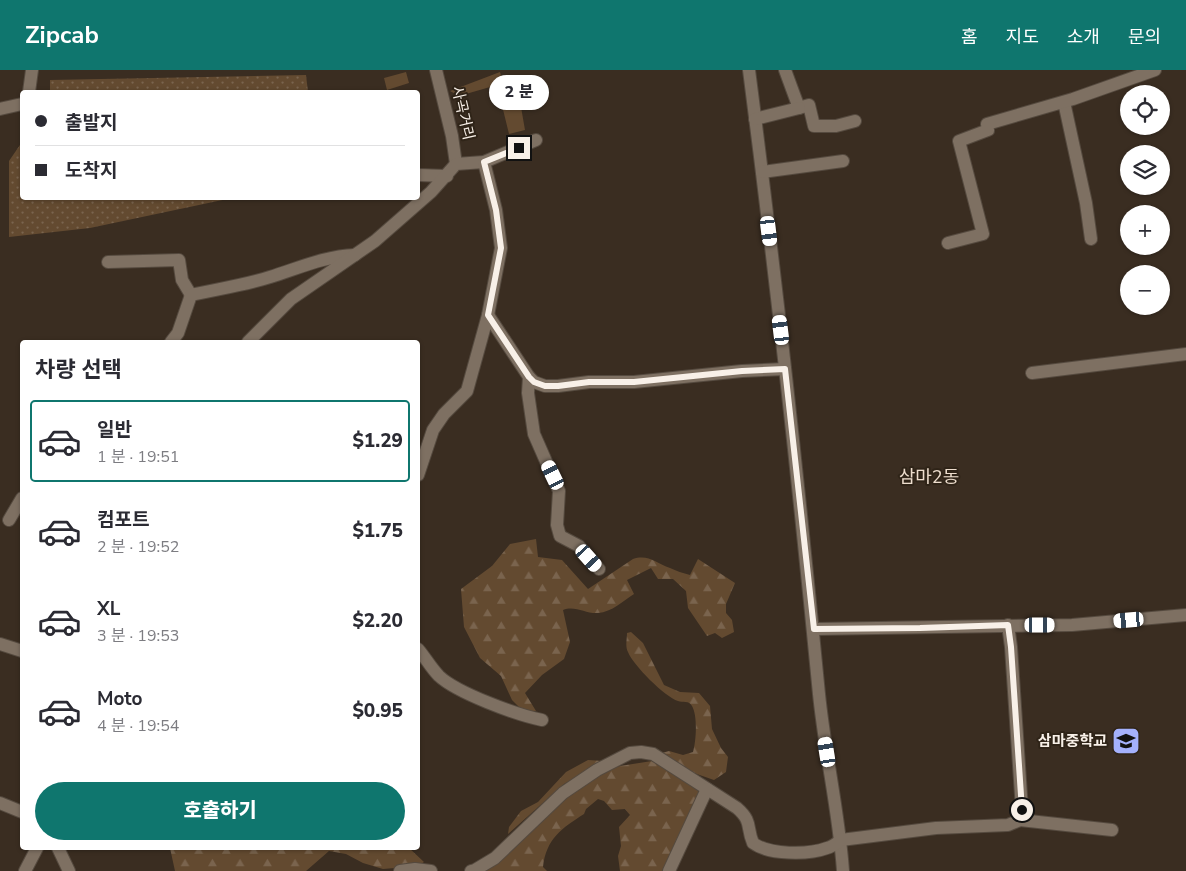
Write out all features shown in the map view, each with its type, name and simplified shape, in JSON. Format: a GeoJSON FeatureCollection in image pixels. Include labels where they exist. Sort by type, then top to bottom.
{"type":"FeatureCollection","features":[{"type":"Feature","properties":{"kind":"street"},"geometry":{"type":"LineString","coordinates":[[29,90],[32,70]]}},
{"type":"Feature","properties":{"kind":"street","name":"사곡거리"},"geometry":{"type":"LineString","coordinates":[[436,70],[452,136],[456,164]]}},
{"type":"Feature","properties":{"kind":"street"},"geometry":{"type":"LineString","coordinates":[[749,70],[785,369],[822,716],[841,840],[843,871]]}},
{"type":"Feature","properties":{"kind":"street"},"geometry":{"type":"LineString","coordinates":[[785,70],[799,108]]}},
{"type":"Feature","properties":{"kind":"street"},"geometry":{"type":"LineString","coordinates":[[948,243],[983,234],[959,141],[988,130],[987,124],[1064,102],[1155,70]]}},
{"type":"Feature","properties":{"kind":"street"},"geometry":{"type":"LineString","coordinates":[[1064,102],[1086,202],[1091,239]]}},
{"type":"Feature","properties":{"kind":"street"},"geometry":{"type":"LineString","coordinates":[[0,109],[20,104]]}},
{"type":"Feature","properties":{"kind":"street"},"geometry":{"type":"LineString","coordinates":[[755,119],[809,105],[814,126],[836,126],[855,121]]}},
{"type":"Feature","properties":{"kind":"street"},"geometry":{"type":"LineString","coordinates":[[250,340],[291,299],[375,241],[447,176],[456,164],[484,162],[536,140]]}},
{"type":"Feature","properties":{"kind":"street"},"geometry":{"type":"LineString","coordinates":[[762,172],[843,161]]}},
{"type":"Feature","properties":{"kind":"street"},"geometry":{"type":"LineString","coordinates":[[420,469],[433,430],[444,414],[467,391],[488,315],[501,248],[496,210],[484,162]]}},
{"type":"Feature","properties":{"kind":"street"},"geometry":{"type":"LineString","coordinates":[[420,175],[447,176]]}},
{"type":"Feature","properties":{"kind":"street"},"geometry":{"type":"LineString","coordinates":[[191,295],[268,278],[340,255],[355,255]]}},
{"type":"Feature","properties":{"kind":"street"},"geometry":{"type":"LineString","coordinates":[[108,262],[179,260],[182,280],[191,295],[178,333],[173,340]]}},
{"type":"Feature","properties":{"kind":"street"},"geometry":{"type":"LineString","coordinates":[[488,315],[529,377],[534,382],[545,386],[589,382],[634,382],[742,371],[785,369]]}},
{"type":"Feature","properties":{"kind":"street"},"geometry":{"type":"LineString","coordinates":[[1032,373],[1186,354]]}},
{"type":"Feature","properties":{"kind":"street"},"geometry":{"type":"LineString","coordinates":[[529,377],[528,393],[534,434],[559,491],[557,525],[560,536],[573,542],[599,569]]}},
{"type":"Feature","properties":{"kind":"street"},"geometry":{"type":"LineString","coordinates":[[9,520],[20,501]]}},
{"type":"Feature","properties":{"kind":"street"},"geometry":{"type":"LineString","coordinates":[[814,629],[1072,625],[1186,615]]}},
{"type":"Feature","properties":{"kind":"street"},"geometry":{"type":"LineString","coordinates":[[1008,625],[1022,810],[1020,820]]}},
{"type":"Feature","properties":{"kind":"street"},"geometry":{"type":"LineString","coordinates":[[0,644],[20,649]]}},
{"type":"Feature","properties":{"kind":"street"},"geometry":{"type":"LineString","coordinates":[[420,652],[438,675],[447,682],[490,703],[526,717],[542,720]]}},
{"type":"Feature","properties":{"kind":"street"},"geometry":{"type":"LineString","coordinates":[[471,871],[495,858],[563,793],[597,770],[630,753],[641,752],[653,754],[744,814],[750,826],[753,844],[763,849],[778,852],[802,852],[828,848],[841,840],[936,828],[1008,825],[1020,820],[1112,830]]}},
{"type":"Feature","properties":{"kind":"street"},"geometry":{"type":"LineString","coordinates":[[669,871],[707,789]]}},
{"type":"Feature","properties":{"kind":"street"},"geometry":{"type":"LineString","coordinates":[[0,803],[20,811]]}},
{"type":"Feature","properties":{"kind":"street"},"geometry":{"type":"LineString","coordinates":[[25,871],[36,850]]}},
{"type":"Feature","properties":{"kind":"street"},"geometry":{"type":"LineString","coordinates":[[59,850],[69,871]]}},
{"type":"Feature","properties":{"kind":"street"},"geometry":{"type":"LineString","coordinates":[[400,871],[415,869],[431,871]]}},
{"type":"Feature","properties":{"kind":"green space"},"geometry":{"type":"Polygon","coordinates":[[[406,72],[409,83],[387,90],[384,78],[406,72]]]}},
{"type":"Feature","properties":{"kind":"green space"},"geometry":{"type":"Polygon","coordinates":[[[500,72],[511,109],[521,107],[525,130],[509,134],[497,85],[459,96],[450,91],[500,72]]]}},
{"type":"Feature","properties":{"kind":"green space"},"geometry":{"type":"Polygon","coordinates":[[[306,75],[308,90],[50,90],[50,80],[306,75]]]}},
{"type":"Feature","properties":{"kind":"green space"},"geometry":{"type":"Polygon","coordinates":[[[20,145],[20,200],[223,200],[90,228],[9,237],[9,161],[20,145]]]}},
{"type":"Feature","properties":{"kind":"green space"},"geometry":{"type":"Polygon","coordinates":[[[536,539],[538,557],[562,560],[588,589],[633,559],[648,558],[690,575],[698,559],[735,583],[726,604],[726,613],[732,620],[734,632],[722,638],[715,633],[707,636],[688,608],[686,591],[673,579],[658,579],[651,568],[627,580],[634,594],[613,608],[598,613],[572,608],[563,610],[570,642],[564,659],[542,675],[525,693],[536,711],[524,712],[512,700],[501,676],[480,658],[464,627],[461,589],[492,566],[510,544],[536,539]]]}},
{"type":"Feature","properties":{"kind":"green space"},"geometry":{"type":"Polygon","coordinates":[[[631,632],[643,643],[664,685],[680,692],[699,693],[710,706],[712,729],[721,748],[728,757],[726,772],[714,780],[691,772],[662,753],[669,751],[683,755],[693,752],[696,729],[694,710],[689,703],[678,701],[665,693],[636,665],[627,648],[627,633],[631,632]]]}},
{"type":"Feature","properties":{"kind":"green space"},"geometry":{"type":"Polygon","coordinates":[[[588,760],[604,761],[564,784],[508,834],[509,827],[521,811],[538,802],[566,772],[588,760]]]}},
{"type":"Feature","properties":{"kind":"green space"},"geometry":{"type":"Polygon","coordinates":[[[652,761],[669,767],[698,791],[698,797],[662,871],[620,871],[618,856],[621,846],[619,827],[630,815],[625,809],[612,810],[604,801],[598,799],[586,809],[584,814],[556,835],[551,842],[543,867],[547,871],[481,871],[580,787],[602,771],[652,761]]]}},
{"type":"Feature","properties":{"kind":"green space"},"geometry":{"type":"Polygon","coordinates":[[[170,850],[411,850],[424,862],[418,866],[383,869],[363,863],[346,854],[329,851],[306,871],[175,871],[170,850]]]}},
{"type":"Feature","properties":{"kind":"place","name":"삼마중학교"},"geometry":{"type":"Point","coordinates":[1126,741]}},
{"type":"Feature","properties":{"kind":"district","name":"삼마2동"},"geometry":{"type":"Point","coordinates":[929,477]}},
{"type":"Feature","properties":{"kind":"route"},"geometry":{"type":"LineString","coordinates":[[519,148],[484,162],[496,210],[501,248],[488,315],[529,377],[534,382],[545,386],[558,386],[589,382],[634,382],[742,371],[785,369],[814,629],[1008,625],[1022,810]]}}]}
